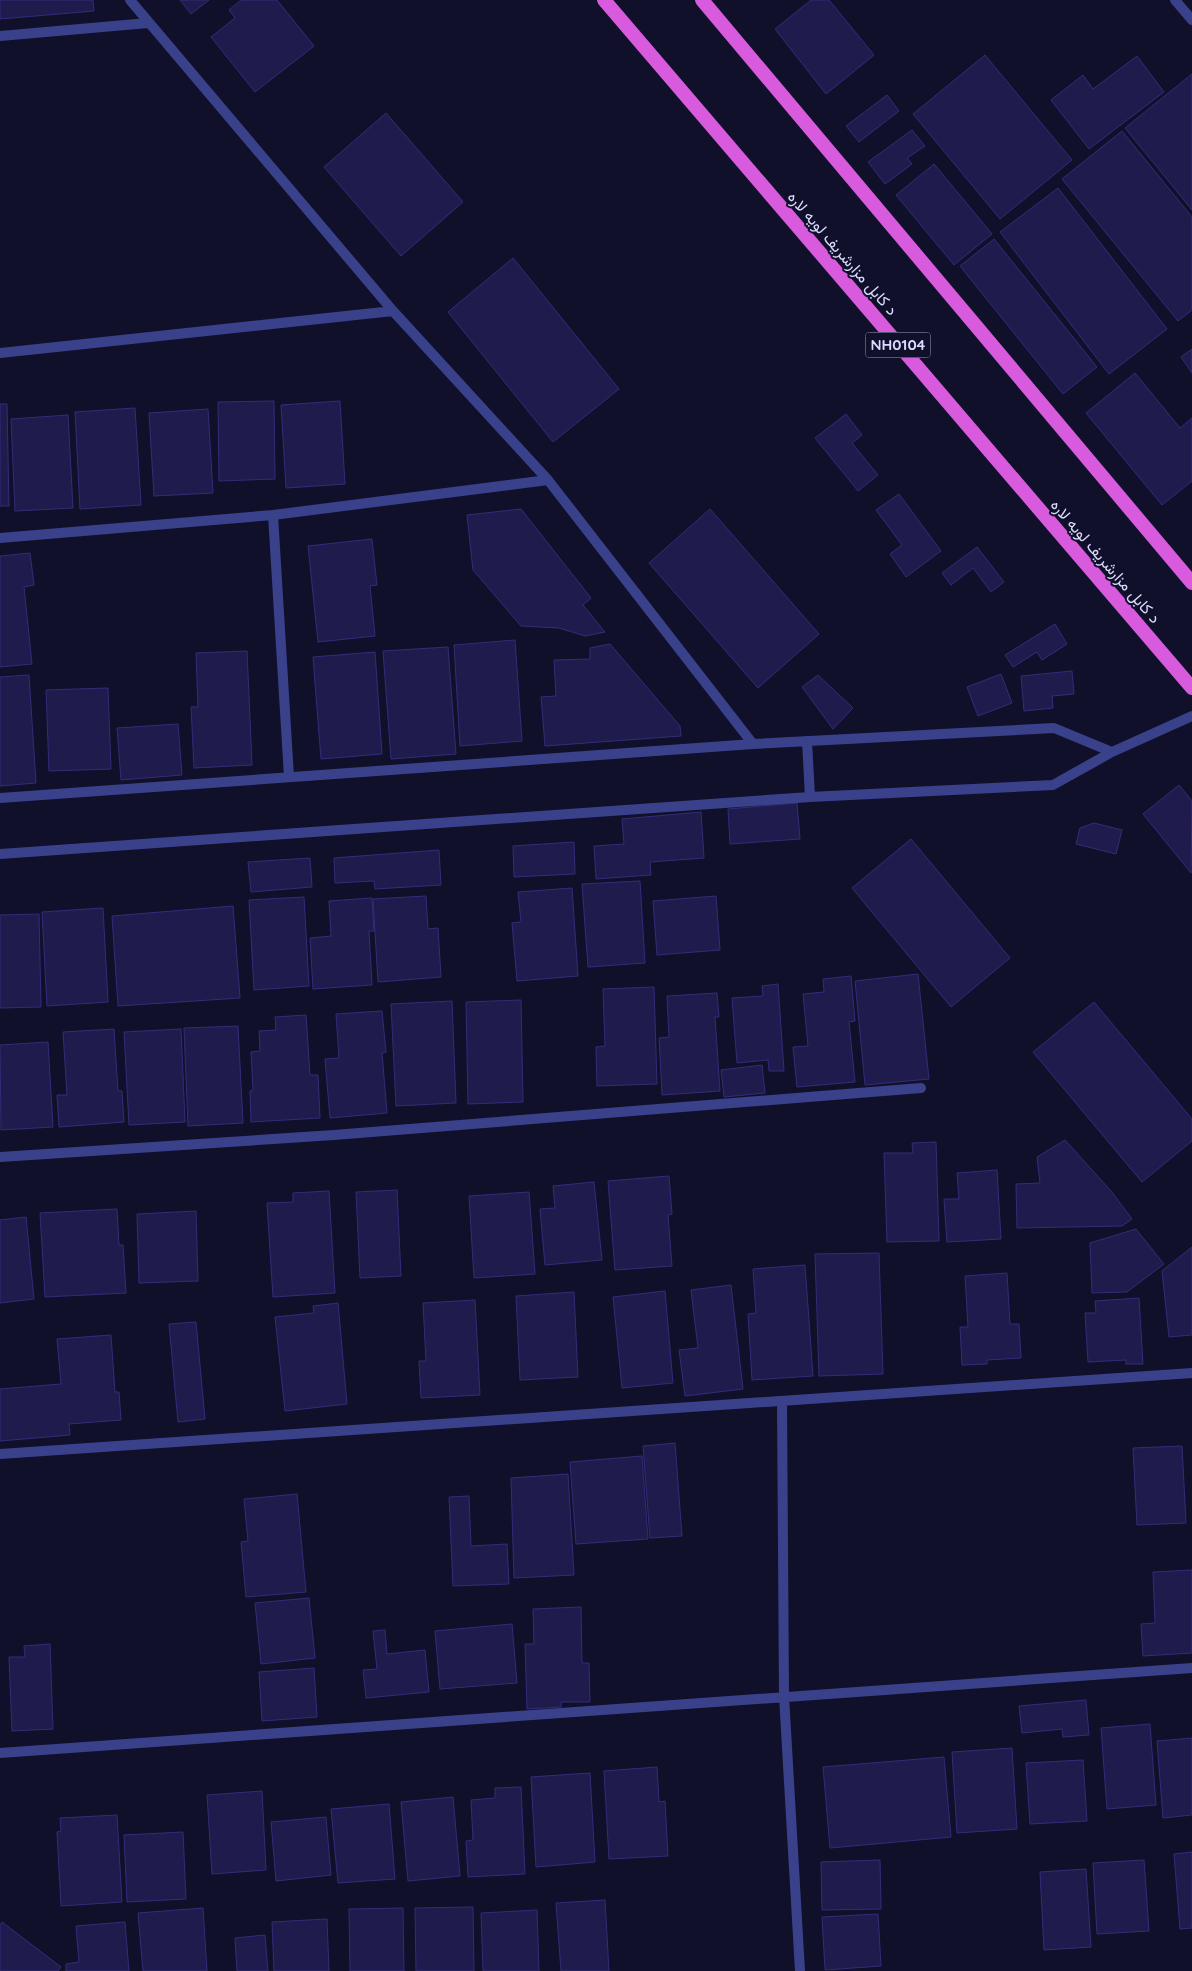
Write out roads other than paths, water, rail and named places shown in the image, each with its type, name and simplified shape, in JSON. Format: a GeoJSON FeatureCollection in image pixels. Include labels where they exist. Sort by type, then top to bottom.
{"type":"FeatureCollection","features":[{"type":"Feature","properties":{"kind":"highway","name":"د کابل مزارشریف لویه لاره"},"geometry":{"type":"LineString","coordinates":[[604,0],[1192,688]]}},
{"type":"Feature","properties":{"kind":"highway"},"geometry":{"type":"LineString","coordinates":[[702,0],[1192,583]]}},
{"type":"Feature","properties":{"kind":"street"},"geometry":{"type":"LineString","coordinates":[[130,0],[393,311],[548,480],[753,744]]}},
{"type":"Feature","properties":{"kind":"street"},"geometry":{"type":"LineString","coordinates":[[1175,0],[1192,20]]}},
{"type":"Feature","properties":{"kind":"street"},"geometry":{"type":"LineString","coordinates":[[0,36],[148,23]]}},
{"type":"Feature","properties":{"kind":"street"},"geometry":{"type":"LineString","coordinates":[[0,353],[393,311]]}},
{"type":"Feature","properties":{"kind":"street"},"geometry":{"type":"LineString","coordinates":[[0,538],[274,515],[548,480]]}},
{"type":"Feature","properties":{"kind":"street"},"geometry":{"type":"LineString","coordinates":[[274,515],[289,777]]}},
{"type":"Feature","properties":{"kind":"street"},"geometry":{"type":"LineString","coordinates":[[0,854],[810,797],[1053,785],[1112,752],[1192,716]]}},
{"type":"Feature","properties":{"kind":"street"},"geometry":{"type":"LineString","coordinates":[[0,798],[753,744],[1054,728],[1112,752]]}},
{"type":"Feature","properties":{"kind":"street"},"geometry":{"type":"LineString","coordinates":[[807,741],[810,797]]}},
{"type":"Feature","properties":{"kind":"street"},"geometry":{"type":"LineString","coordinates":[[0,1157],[344,1134],[921,1088]]}},
{"type":"Feature","properties":{"kind":"street"},"geometry":{"type":"LineString","coordinates":[[0,1454],[1192,1374]]}},
{"type":"Feature","properties":{"kind":"street"},"geometry":{"type":"LineString","coordinates":[[782,1401],[784,1696],[800,1971]]}},
{"type":"Feature","properties":{"kind":"street"},"geometry":{"type":"LineString","coordinates":[[0,1753],[1192,1668]]}}]}
